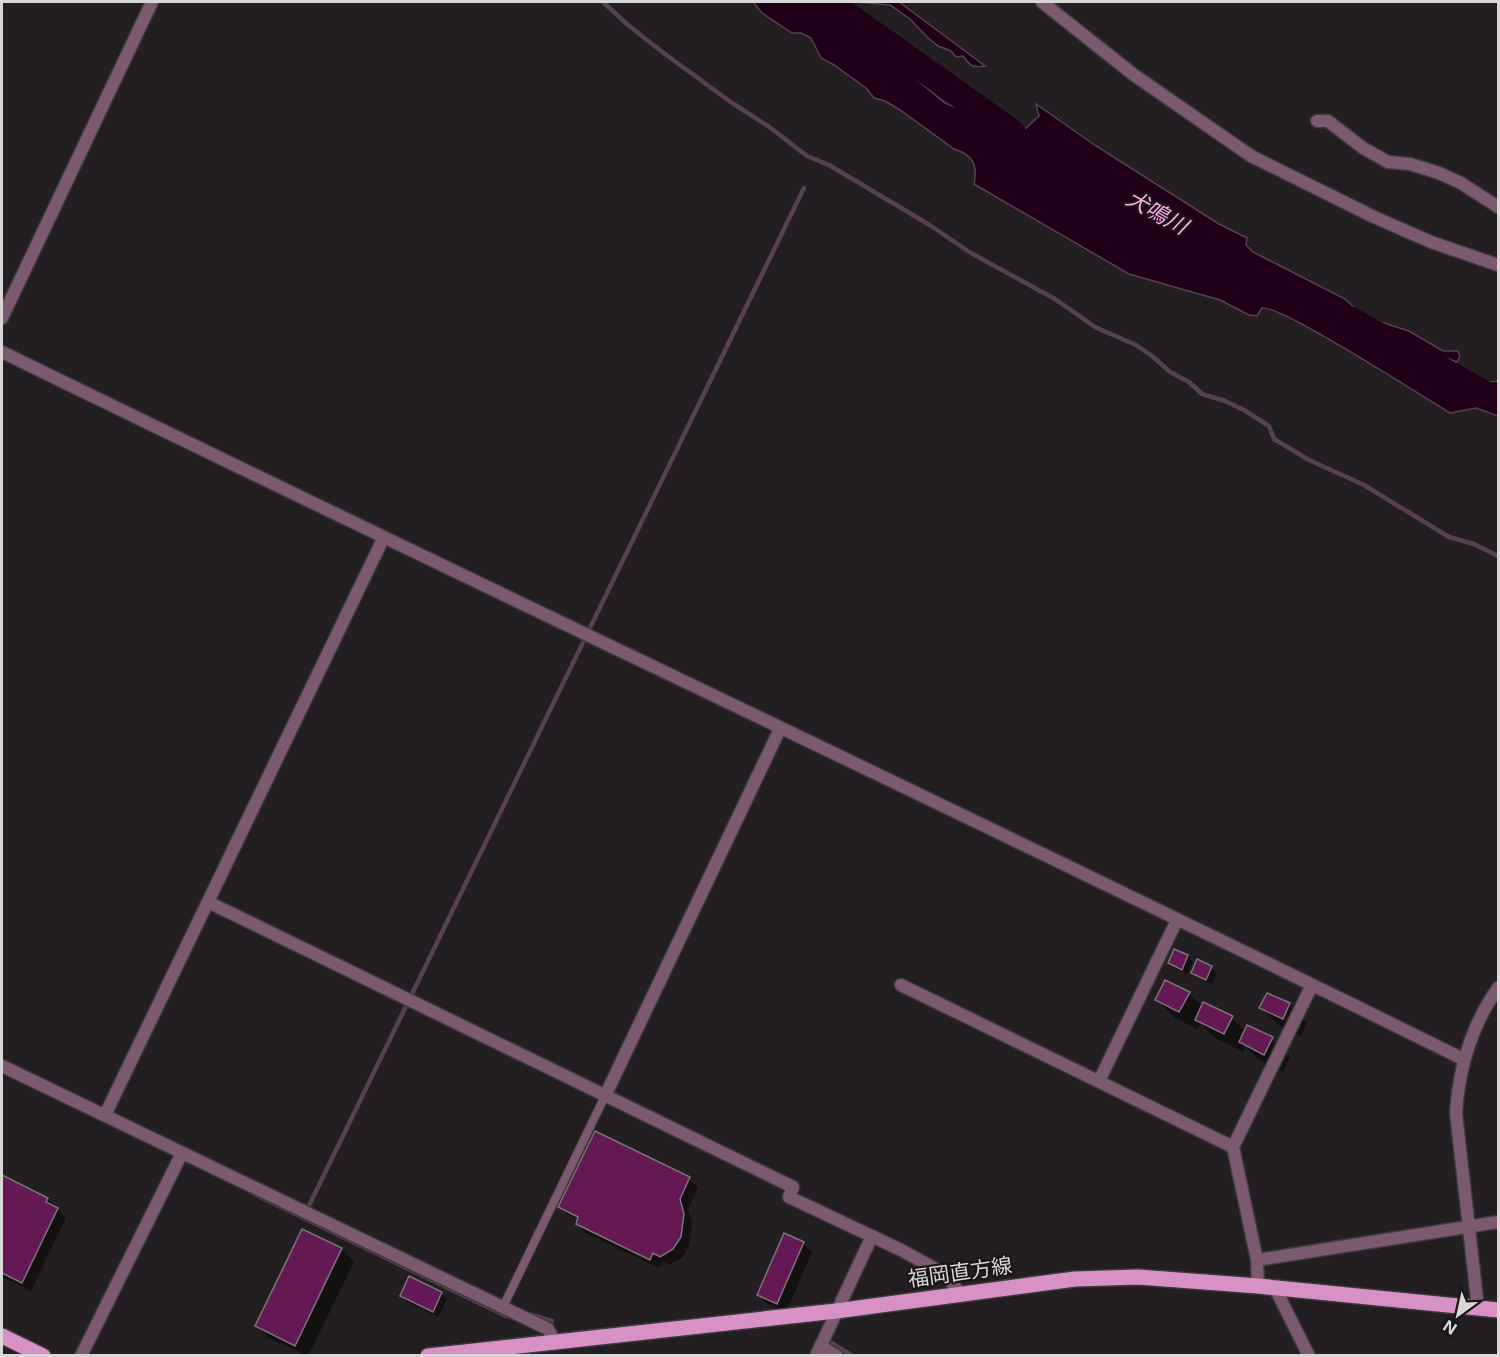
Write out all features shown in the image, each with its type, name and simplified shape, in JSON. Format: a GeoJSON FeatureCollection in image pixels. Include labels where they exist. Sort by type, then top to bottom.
{"type":"FeatureCollection","features":[{"type":"Feature","properties":{"kind":"main road","name":"福岡直方線"},"geometry":{"type":"LineString","coordinates":[[428,1356],[836,1311],[1075,1279],[1138,1277],[1258,1286],[1498,1310]]}},
{"type":"Feature","properties":{"kind":"main road"},"geometry":{"type":"LineString","coordinates":[[2,1336],[43,1356]]}},
{"type":"Feature","properties":{"kind":"street"},"geometry":{"type":"LineString","coordinates":[[2,318],[152,2]]}},
{"type":"Feature","properties":{"kind":"street"},"geometry":{"type":"LineString","coordinates":[[1042,2],[1134,75],[1251,156],[1374,218],[1431,242],[1498,265]]}},
{"type":"Feature","properties":{"kind":"street"},"geometry":{"type":"LineString","coordinates":[[1317,121],[1328,121],[1363,148],[1388,162],[1410,164],[1439,173],[1461,183],[1498,207]]}},
{"type":"Feature","properties":{"kind":"street"},"geometry":{"type":"LineString","coordinates":[[2,352],[383,539],[938,803],[1463,1059]]}},
{"type":"Feature","properties":{"kind":"street"},"geometry":{"type":"LineString","coordinates":[[105,1116],[383,539]]}},
{"type":"Feature","properties":{"kind":"street"},"geometry":{"type":"LineString","coordinates":[[605,1096],[780,729]]}},
{"type":"Feature","properties":{"kind":"street"},"geometry":{"type":"LineString","coordinates":[[208,902],[797,1189],[789,1197],[901,1250],[947,1275],[960,1294]]}},
{"type":"Feature","properties":{"kind":"street"},"geometry":{"type":"LineString","coordinates":[[1099,1081],[1177,920]]}},
{"type":"Feature","properties":{"kind":"street"},"geometry":{"type":"LineString","coordinates":[[901,985],[1233,1147]]}},
{"type":"Feature","properties":{"kind":"street"},"geometry":{"type":"LineString","coordinates":[[1258,1286],[1257,1260],[1233,1147],[1312,985]]}},
{"type":"Feature","properties":{"kind":"street"},"geometry":{"type":"LineString","coordinates":[[1478,1308],[1456,1113],[1457,1086],[1463,1059],[1474,1029],[1483,1010],[1498,989]]}},
{"type":"Feature","properties":{"kind":"street"},"geometry":{"type":"LineString","coordinates":[[2,1066],[548,1329],[555,1342]]}},
{"type":"Feature","properties":{"kind":"street"},"geometry":{"type":"LineString","coordinates":[[81,1356],[182,1153]]}},
{"type":"Feature","properties":{"kind":"street"},"geometry":{"type":"LineString","coordinates":[[1257,1260],[1498,1222]]}},
{"type":"Feature","properties":{"kind":"street"},"geometry":{"type":"LineString","coordinates":[[837,1356],[818,1351],[872,1236]]}},
{"type":"Feature","properties":{"kind":"street"},"geometry":{"type":"LineString","coordinates":[[1275,1288],[1310,1356]]}},
{"type":"Feature","properties":{"kind":"lane"},"geometry":{"type":"LineString","coordinates":[[503,1307],[605,1096]]}},
{"type":"Feature","properties":{"kind":"water"},"geometry":{"type":"Polygon","coordinates":[[[753,2],[851,2],[863,19],[862,34],[866,42],[900,60],[903,68],[945,103],[958,108],[1002,116],[1019,128],[1025,129],[1039,116],[1036,104],[1096,146],[1219,224],[1247,238],[1246,245],[1253,252],[1345,299],[1365,317],[1409,331],[1443,351],[1458,351],[1460,356],[1457,362],[1419,349],[1383,332],[1376,337],[1442,378],[1483,383],[1498,381],[1498,416],[1476,408],[1450,413],[1322,336],[1274,311],[1262,308],[1257,316],[1249,315],[1220,300],[1129,274],[974,184],[973,162],[966,154],[954,149],[900,110],[885,101],[874,98],[866,88],[821,58],[811,38],[801,33],[792,33],[762,13],[753,2]]]}},
{"type":"Feature","properties":{"kind":"water"},"geometry":{"type":"Polygon","coordinates":[[[856,2],[899,2],[985,66],[972,66],[963,56],[956,57],[951,51],[938,46],[910,19],[890,5],[856,2]]]}},
{"type":"Feature","properties":{"kind":"building"},"geometry":{"type":"Polygon","coordinates":[[[1174,949],[1188,955],[1182,970],[1168,963],[1174,949]]]}},
{"type":"Feature","properties":{"kind":"building"},"geometry":{"type":"Polygon","coordinates":[[[1197,959],[1212,966],[1206,980],[1191,973],[1197,959]]]}},
{"type":"Feature","properties":{"kind":"building"},"geometry":{"type":"Polygon","coordinates":[[[1165,980],[1190,992],[1179,1012],[1155,1000],[1165,980]]]}},
{"type":"Feature","properties":{"kind":"building"},"geometry":{"type":"Polygon","coordinates":[[[1267,993],[1290,1003],[1283,1019],[1259,1008],[1267,993]]]}},
{"type":"Feature","properties":{"kind":"building"},"geometry":{"type":"Polygon","coordinates":[[[1203,1002],[1233,1016],[1224,1034],[1195,1020],[1203,1002]]]}},
{"type":"Feature","properties":{"kind":"building"},"geometry":{"type":"Polygon","coordinates":[[[1247,1025],[1273,1037],[1264,1055],[1239,1042],[1247,1025]]]}},
{"type":"Feature","properties":{"kind":"building"},"geometry":{"type":"Polygon","coordinates":[[[595,1131],[690,1177],[680,1199],[684,1214],[681,1237],[673,1249],[660,1257],[653,1253],[650,1260],[576,1224],[578,1217],[558,1207],[595,1131]]]}},
{"type":"Feature","properties":{"kind":"building"},"geometry":{"type":"Polygon","coordinates":[[[2,1175],[48,1198],[46,1202],[58,1208],[22,1283],[2,1273],[2,1175]]]}},
{"type":"Feature","properties":{"kind":"building"},"geometry":{"type":"Polygon","coordinates":[[[302,1229],[342,1248],[295,1346],[255,1326],[302,1229]]]}},
{"type":"Feature","properties":{"kind":"building"},"geometry":{"type":"Polygon","coordinates":[[[784,1233],[804,1242],[777,1304],[757,1295],[784,1233]]]}},
{"type":"Feature","properties":{"kind":"building"},"geometry":{"type":"Polygon","coordinates":[[[409,1276],[442,1292],[433,1312],[400,1296],[409,1276]]]}},
{"type":"Feature","properties":{"kind":"waterway"},"geometry":{"type":"LineString","coordinates":[[603,2],[661,51],[807,156],[829,165],[928,224],[971,253],[1055,299],[1095,327],[1136,345],[1170,372],[1189,382],[1202,394],[1244,410],[1269,426],[1274,439],[1309,460],[1364,485],[1449,537],[1474,544],[1498,556]]}},
{"type":"Feature","properties":{"kind":"waterway","name":"犬鳴川"},"geometry":{"type":"LineString","coordinates":[[829,2],[1013,133]]}},
{"type":"Feature","properties":{"kind":"waterway"},"geometry":{"type":"LineString","coordinates":[[303,1218],[804,188]]}},
{"type":"Feature","properties":{"kind":"waterway","name":"犬鳴川"},"geometry":{"type":"LineString","coordinates":[[1349,319],[1498,401]]}},
{"type":"Feature","properties":{"kind":"waterway"},"geometry":{"type":"LineString","coordinates":[[256,1195],[506,1316],[508,1312]]}},
{"type":"Feature","properties":{"kind":"waterway"},"geometry":{"type":"LineString","coordinates":[[529,1314],[552,1321]]}},
{"type":"Feature","properties":{"kind":"waterway"},"geometry":{"type":"LineString","coordinates":[[830,1342],[853,1356]]}}]}
